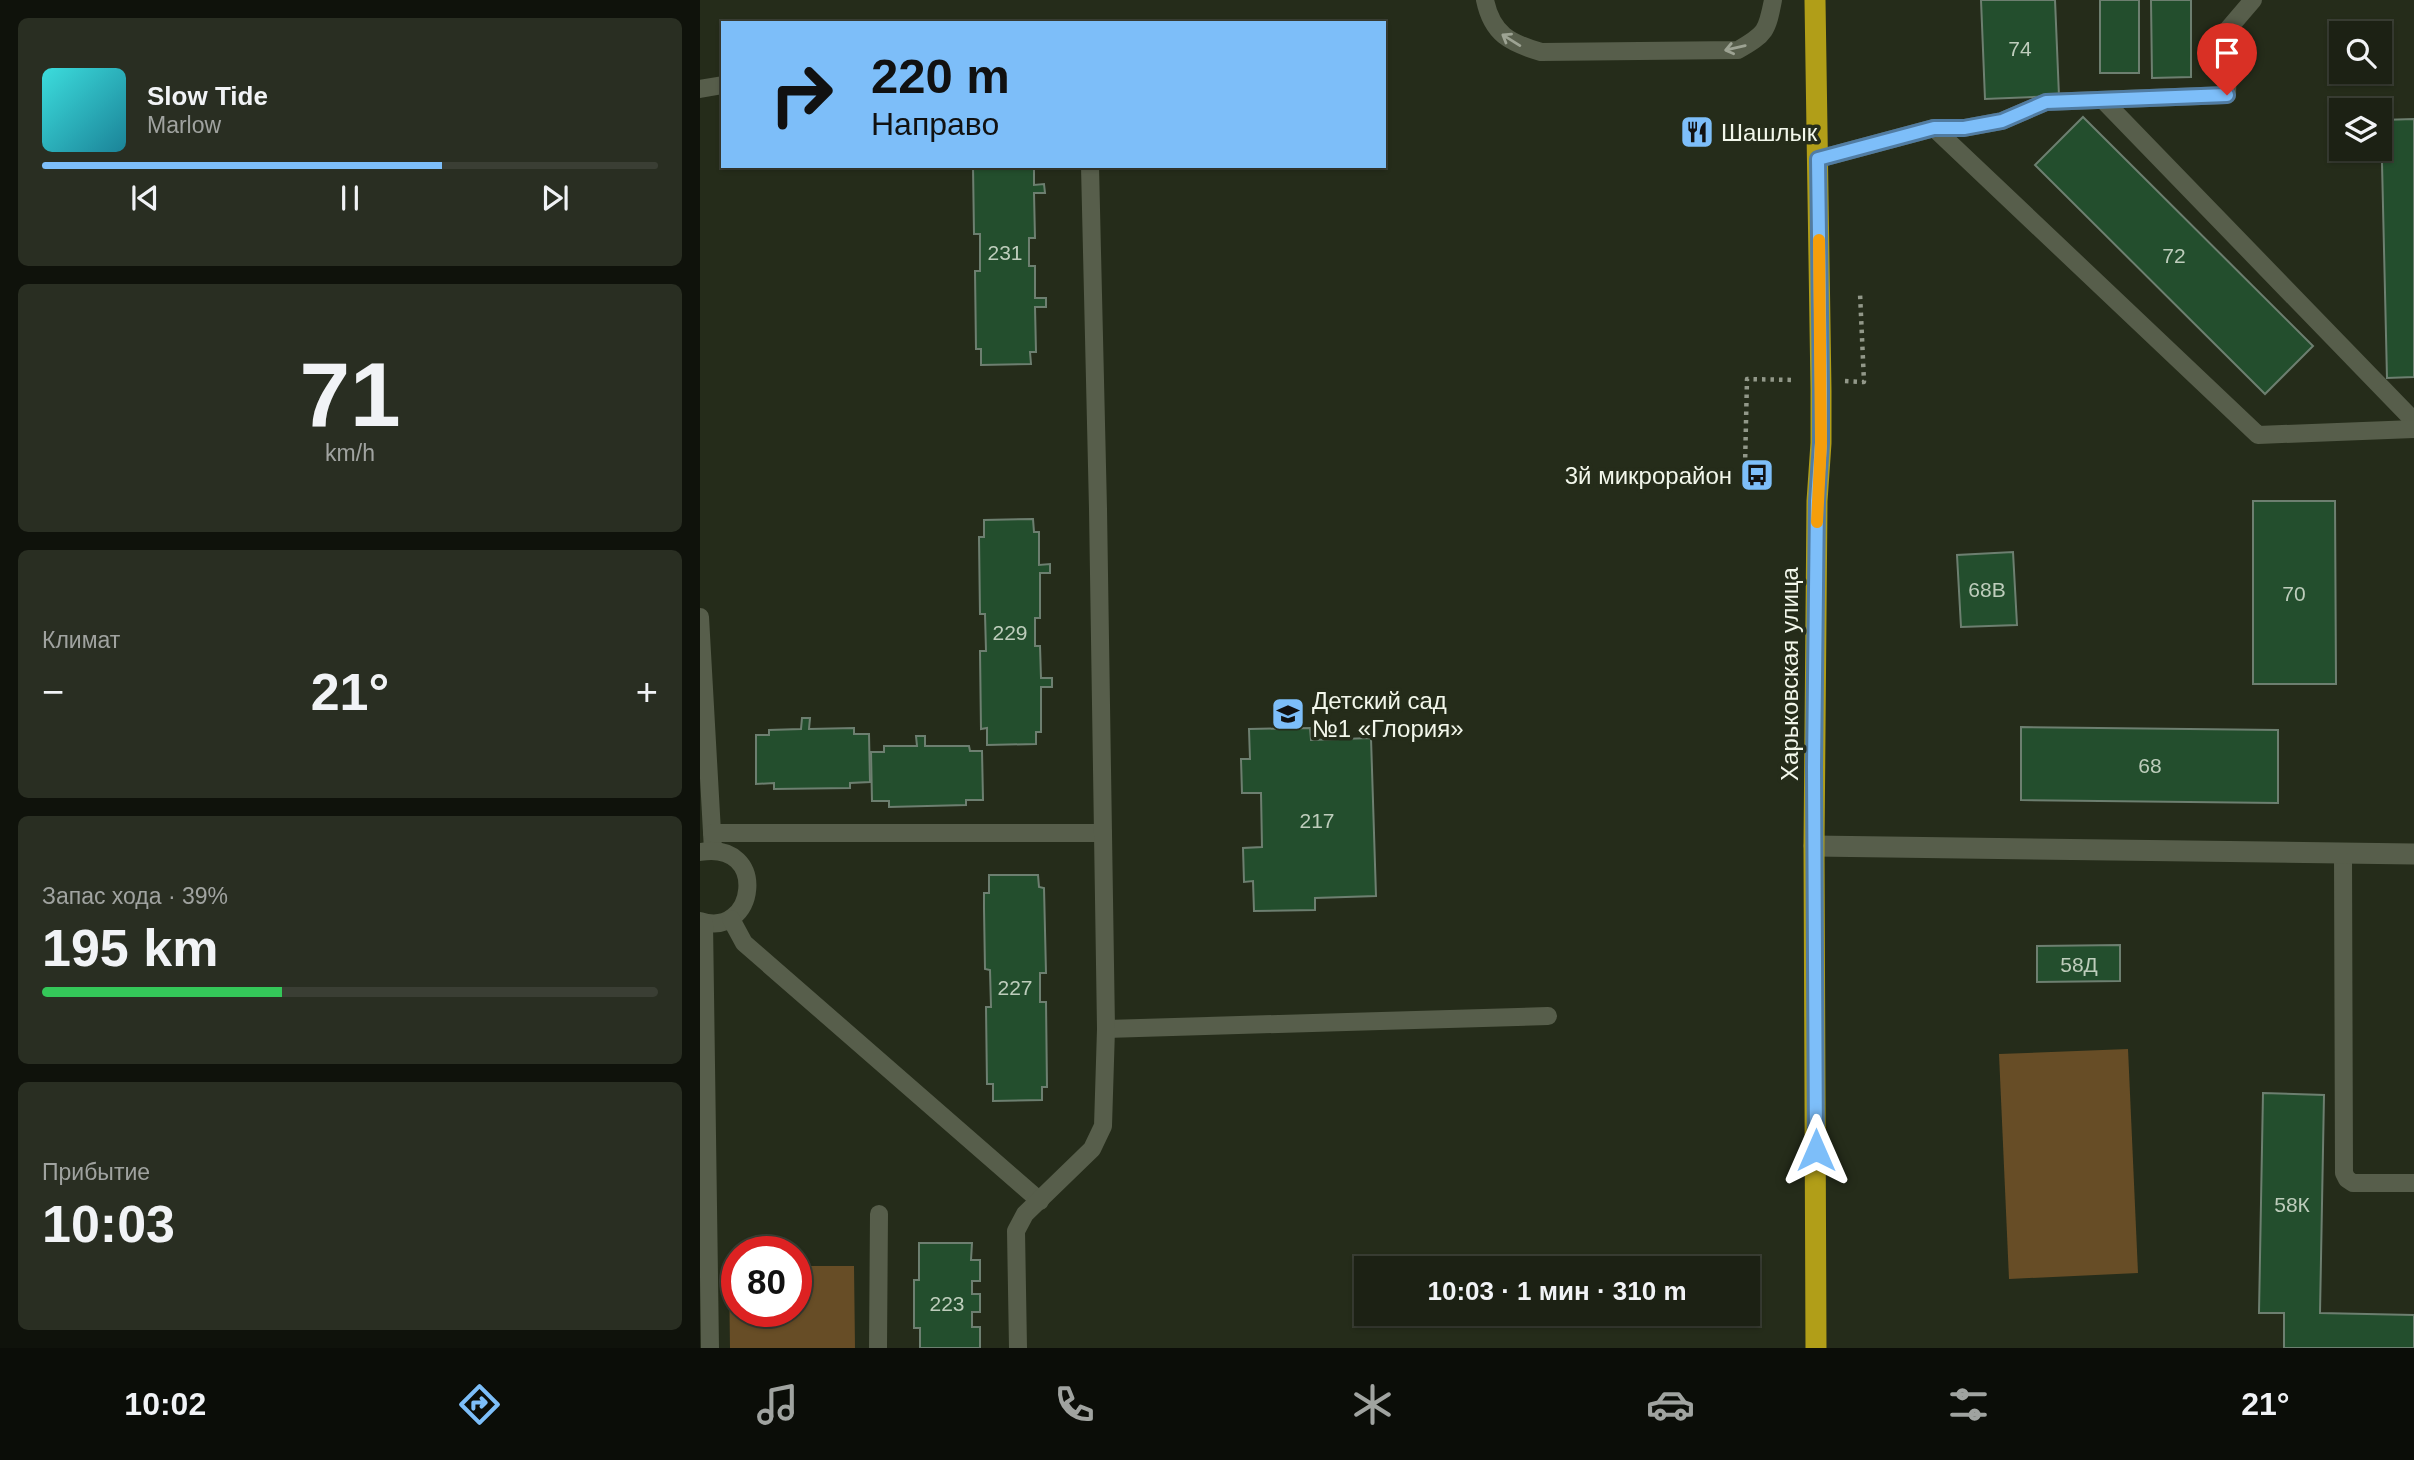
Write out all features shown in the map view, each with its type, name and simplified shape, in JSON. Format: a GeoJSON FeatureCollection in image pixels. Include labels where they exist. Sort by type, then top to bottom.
{"type":"FeatureCollection","features":[{"type":"Feature","properties":{"kind":"highway","name":"Харьковская улица"},"geometry":{"type":"LineString","coordinates":[[1815,0],[1821,404],[1817,501],[1814,846],[1816,1348]]}},
{"type":"Feature","properties":{"kind":"street"},"geometry":{"type":"LineString","coordinates":[[1814,846],[2414,854]]}},
{"type":"Feature","properties":{"kind":"lane"},"geometry":{"type":"LineString","coordinates":[[1485,0],[1488,16],[1500,33],[1517,45],[1541,52],[1738,50],[1754,41],[1767,28],[1773,0]]}},
{"type":"Feature","properties":{"kind":"lane"},"geometry":{"type":"LineString","coordinates":[[1818,159],[1934,128],[1964,128],[2002,121],[2046,102],[2227,95],[2229,29],[2253,0]]}},
{"type":"Feature","properties":{"kind":"lane"},"geometry":{"type":"LineString","coordinates":[[700,89],[721,85]]}},
{"type":"Feature","properties":{"kind":"lane"},"geometry":{"type":"LineString","coordinates":[[2103,100],[2414,421]]}},
{"type":"Feature","properties":{"kind":"lane"},"geometry":{"type":"LineString","coordinates":[[1934,128],[2259,435],[2414,429]]}},
{"type":"Feature","properties":{"kind":"lane"},"geometry":{"type":"LineString","coordinates":[[1018,1348],[1016,1231],[1025,1214],[1092,1149],[1103,1126],[1106,1029],[1090,168]]}},
{"type":"Feature","properties":{"kind":"lane"},"geometry":{"type":"LineString","coordinates":[[700,617],[708,845]]}},
{"type":"Feature","properties":{"kind":"lane"},"geometry":{"type":"LineString","coordinates":[[708,845],[1103,833]]}},
{"type":"Feature","properties":{"kind":"lane"},"geometry":{"type":"LineString","coordinates":[[708,845],[737,860],[746,871],[749,884],[747,898],[741,910],[731,919],[718,923],[702,922],[704,1251],[710,1348]]}},
{"type":"Feature","properties":{"kind":"lane"},"geometry":{"type":"LineString","coordinates":[[2343,854],[2344,1173],[2353,1183],[2414,1183]]}},
{"type":"Feature","properties":{"kind":"lane"},"geometry":{"type":"LineString","coordinates":[[731,919],[744,943],[1040,1201]]}},
{"type":"Feature","properties":{"kind":"lane"},"geometry":{"type":"LineString","coordinates":[[1106,1029],[1548,1016]]}},
{"type":"Feature","properties":{"kind":"lane"},"geometry":{"type":"LineString","coordinates":[[878,1348],[879,1214]]}},
{"type":"Feature","properties":{"kind":"path"},"geometry":{"type":"LineString","coordinates":[[1860,293],[1864,382]]}},
{"type":"Feature","properties":{"kind":"path"},"geometry":{"type":"LineString","coordinates":[[1745,466],[1747,379]]}},
{"type":"Feature","properties":{"kind":"shaded area"},"geometry":{"type":"Polygon","coordinates":[[[2128,1049],[2138,1273],[2009,1279],[1999,1054],[2128,1049]]]}},
{"type":"Feature","properties":{"kind":"shaded area"},"geometry":{"type":"Polygon","coordinates":[[[812,1266],[854,1266],[855,1348],[730,1348],[730,1327],[812,1327],[812,1266]]]}},
{"type":"Feature","properties":{"kind":"building"},"geometry":{"type":"Polygon","coordinates":[[[1981,0],[2055,0],[2059,96],[1985,99],[1981,0]]]}},
{"type":"Feature","properties":{"kind":"building"},"geometry":{"type":"Polygon","coordinates":[[[2100,0],[2139,0],[2139,73],[2100,73],[2100,0]]]}},
{"type":"Feature","properties":{"kind":"building"},"geometry":{"type":"Polygon","coordinates":[[[2151,0],[2191,0],[2191,77],[2152,78],[2151,0]]]}},
{"type":"Feature","properties":{"kind":"building"},"geometry":{"type":"Polygon","coordinates":[[[2083,117],[2313,346],[2265,394],[2035,165],[2083,117]]]}},
{"type":"Feature","properties":{"kind":"building"},"geometry":{"type":"Polygon","coordinates":[[[2414,119],[2414,377],[2387,378],[2382,161],[2392,161],[2392,120],[2414,119]]]}},
{"type":"Feature","properties":{"kind":"building"},"geometry":{"type":"Polygon","coordinates":[[[973,168],[1034,168],[1034,185],[1044,184],[1045,193],[1034,193],[1035,238],[1029,238],[1029,266],[1035,266],[1035,298],[1046,298],[1046,307],[1035,307],[1036,352],[1030,352],[1031,364],[981,365],[981,349],[976,349],[975,271],[980,271],[980,234],[974,234],[973,168]]]}},
{"type":"Feature","properties":{"kind":"building"},"geometry":{"type":"Polygon","coordinates":[[[2253,501],[2335,501],[2336,684],[2253,684],[2253,501]]]}},
{"type":"Feature","properties":{"kind":"building"},"geometry":{"type":"Polygon","coordinates":[[[1033,519],[1034,532],[1039,532],[1039,565],[1050,564],[1050,573],[1040,573],[1040,618],[1035,618],[1035,646],[1040,646],[1041,678],[1052,678],[1052,687],[1041,687],[1041,732],[1036,732],[1036,744],[987,745],[987,728],[981,729],[980,651],[986,651],[985,614],[980,614],[979,537],[984,537],[984,520],[1033,519]]]}},
{"type":"Feature","properties":{"kind":"building"},"geometry":{"type":"Polygon","coordinates":[[[2013,552],[2017,625],[1961,627],[1957,555],[2013,552]]]}},
{"type":"Feature","properties":{"kind":"building"},"geometry":{"type":"Polygon","coordinates":[[[802,718],[810,718],[809,729],[854,728],[854,734],[869,734],[870,782],[850,783],[850,788],[774,789],[774,783],[756,784],[756,735],[769,735],[769,730],[801,729],[802,718]]]}},
{"type":"Feature","properties":{"kind":"building"},"geometry":{"type":"Polygon","coordinates":[[[2021,727],[2278,730],[2278,803],[2021,800],[2021,727]]]}},
{"type":"Feature","properties":{"kind":"building"},"geometry":{"type":"Polygon","coordinates":[[[1310,728],[1311,740],[1371,738],[1376,896],[1315,898],[1315,910],[1254,911],[1253,881],[1244,882],[1243,848],[1262,847],[1261,793],[1242,793],[1241,759],[1250,759],[1249,729],[1310,728]]]}},
{"type":"Feature","properties":{"kind":"building"},"geometry":{"type":"Polygon","coordinates":[[[916,736],[925,736],[925,746],[969,746],[970,751],[982,751],[983,800],[966,800],[966,805],[889,807],[889,801],[872,801],[871,752],[884,752],[884,746],[917,746],[916,736]]]}},
{"type":"Feature","properties":{"kind":"building"},"geometry":{"type":"Polygon","coordinates":[[[989,875],[1038,875],[1039,887],[1044,888],[1046,973],[1040,973],[1040,1002],[1046,1002],[1047,1087],[1042,1087],[1042,1100],[993,1101],[993,1084],[987,1084],[986,1007],[991,1007],[990,970],[985,969],[984,893],[989,893],[989,875]]]}},
{"type":"Feature","properties":{"kind":"building"},"geometry":{"type":"Polygon","coordinates":[[[2120,945],[2120,981],[2037,982],[2037,946],[2120,945]]]}},
{"type":"Feature","properties":{"kind":"building"},"geometry":{"type":"Polygon","coordinates":[[[2263,1093],[2324,1095],[2320,1313],[2414,1315],[2414,1348],[2284,1348],[2284,1313],[2259,1313],[2263,1093]]]}},
{"type":"Feature","properties":{"kind":"building"},"geometry":{"type":"Polygon","coordinates":[[[919,1243],[972,1243],[971,1260],[980,1260],[980,1281],[972,1281],[972,1294],[980,1294],[980,1312],[972,1312],[972,1327],[980,1327],[980,1348],[920,1348],[920,1328],[914,1328],[914,1280],[919,1280],[919,1243]]]}},
{"type":"Feature","properties":{"kind":"slow traffic"},"geometry":{"type":"LineString","coordinates":[[1817,522],[1821,443],[1819,240]]}},
{"type":"Feature","properties":{"kind":"place","name":"Шашлык"},"geometry":{"type":"Point","coordinates":[1697,132]}},
{"type":"Feature","properties":{"kind":"place","name":"3й микрорайон"},"geometry":{"type":"Point","coordinates":[1757,475]}},
{"type":"Feature","properties":{"kind":"place","name":"Детский сад №1 «Глория»"},"geometry":{"type":"Point","coordinates":[1288,714]}},
{"type":"Feature","properties":{"kind":"route"},"geometry":{"type":"LineString","coordinates":[[1816,1150],[1814,767],[1817,501],[1821,443],[1818,159],[1934,128],[1964,128],[2002,121],[2046,102],[2227,95]]}}]}
